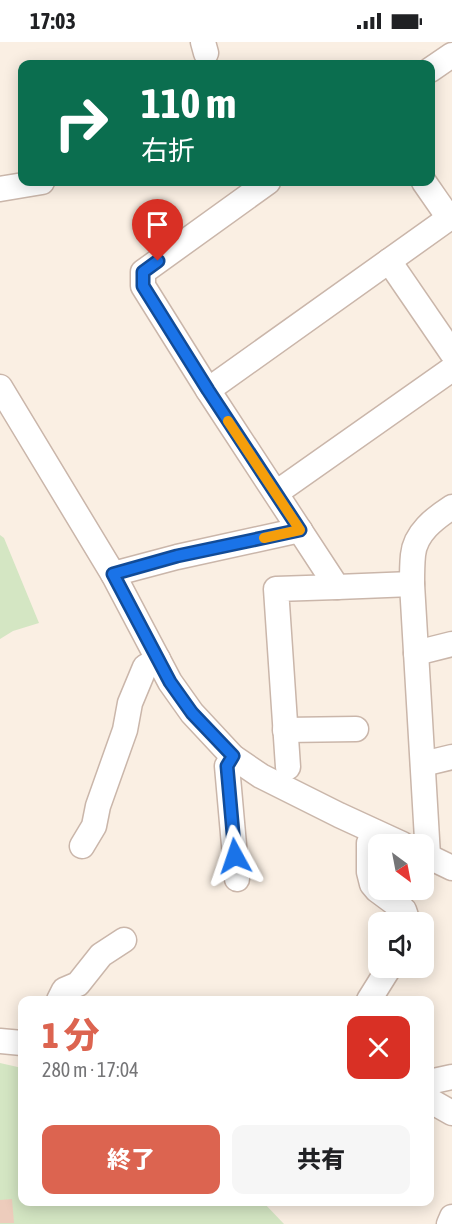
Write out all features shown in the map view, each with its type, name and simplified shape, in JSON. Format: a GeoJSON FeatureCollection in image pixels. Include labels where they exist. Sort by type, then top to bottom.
{"type":"FeatureCollection","features":[{"type":"Feature","properties":{"kind":"street"},"geometry":{"type":"LineString","coordinates":[[435,67],[452,55]]}},
{"type":"Feature","properties":{"kind":"street"},"geometry":{"type":"LineString","coordinates":[[0,189],[18,186]]}},
{"type":"Feature","properties":{"kind":"street"},"geometry":{"type":"LineString","coordinates":[[262,186],[143,272],[143,286],[337,587]]}},
{"type":"Feature","properties":{"kind":"street"},"geometry":{"type":"LineString","coordinates":[[208,390],[451,217],[427,186]]}},
{"type":"Feature","properties":{"kind":"street"},"geometry":{"type":"LineString","coordinates":[[388,261],[452,353]]}},
{"type":"Feature","properties":{"kind":"street"},"geometry":{"type":"LineString","coordinates":[[276,493],[452,369]]}},
{"type":"Feature","properties":{"kind":"street"},"geometry":{"type":"LineString","coordinates":[[0,387],[113,574],[170,682],[192,713],[233,756],[261,776],[380,834]]}},
{"type":"Feature","properties":{"kind":"street"},"geometry":{"type":"LineString","coordinates":[[425,834],[412,584],[413,552],[421,534],[434,519],[452,507]]}},
{"type":"Feature","properties":{"kind":"street"},"geometry":{"type":"LineString","coordinates":[[113,574],[177,556],[300,530]]}},
{"type":"Feature","properties":{"kind":"street"},"geometry":{"type":"LineString","coordinates":[[288,767],[276,589],[412,584]]}},
{"type":"Feature","properties":{"kind":"street"},"geometry":{"type":"LineString","coordinates":[[416,653],[452,644]]}},
{"type":"Feature","properties":{"kind":"street"},"geometry":{"type":"LineString","coordinates":[[82,846],[94,826],[98,806],[125,730],[130,703],[145,667],[158,659]]}},
{"type":"Feature","properties":{"kind":"street"},"geometry":{"type":"LineString","coordinates":[[285,730],[356,729]]}},
{"type":"Feature","properties":{"kind":"street"},"geometry":{"type":"LineString","coordinates":[[233,756],[227,766],[237,879]]}},
{"type":"Feature","properties":{"kind":"street"},"geometry":{"type":"LineString","coordinates":[[423,764],[452,757]]}},
{"type":"Feature","properties":{"kind":"street"},"geometry":{"type":"LineString","coordinates":[[375,832],[369,843],[369,872],[372,884],[405,912]]}},
{"type":"Feature","properties":{"kind":"street"},"geometry":{"type":"LineString","coordinates":[[434,859],[452,868]]}},
{"type":"Feature","properties":{"kind":"street"},"geometry":{"type":"LineString","coordinates":[[61,996],[64,990],[78,984],[101,955],[124,940]]}},
{"type":"Feature","properties":{"kind":"street"},"geometry":{"type":"LineString","coordinates":[[371,996],[382,978]]}},
{"type":"Feature","properties":{"kind":"street"},"geometry":{"type":"LineString","coordinates":[[0,1041],[18,1043]]}},
{"type":"Feature","properties":{"kind":"street"},"geometry":{"type":"LineString","coordinates":[[434,1081],[452,1077]]}},
{"type":"Feature","properties":{"kind":"street"},"geometry":{"type":"LineString","coordinates":[[434,1103],[452,1113]]}},
{"type":"Feature","properties":{"kind":"street"},"geometry":{"type":"LineString","coordinates":[[449,1224],[452,1217]]}},
{"type":"Feature","properties":{"kind":"green space"},"geometry":{"type":"Polygon","coordinates":[[[0,535],[4,538],[39,623],[13,631],[0,639],[0,535]]]}},
{"type":"Feature","properties":{"kind":"green space"},"geometry":{"type":"Polygon","coordinates":[[[0,1063],[18,1067],[18,1206],[267,1206],[284,1224],[0,1224],[0,1063]]]}},
{"type":"Feature","properties":{"kind":"building"},"geometry":{"type":"Polygon","coordinates":[[[12,1199],[14,1223],[0,1223],[0,1200],[12,1199]]]}},
{"type":"Feature","properties":{"kind":"slow traffic"},"geometry":{"type":"LineString","coordinates":[[228,421],[300,530],[264,538]]}},
{"type":"Feature","properties":{"kind":"route"},"geometry":{"type":"LineString","coordinates":[[158,261],[143,272],[143,286],[300,530],[177,556],[113,574],[170,682],[192,713],[233,756],[227,766],[235,856]]}}]}
